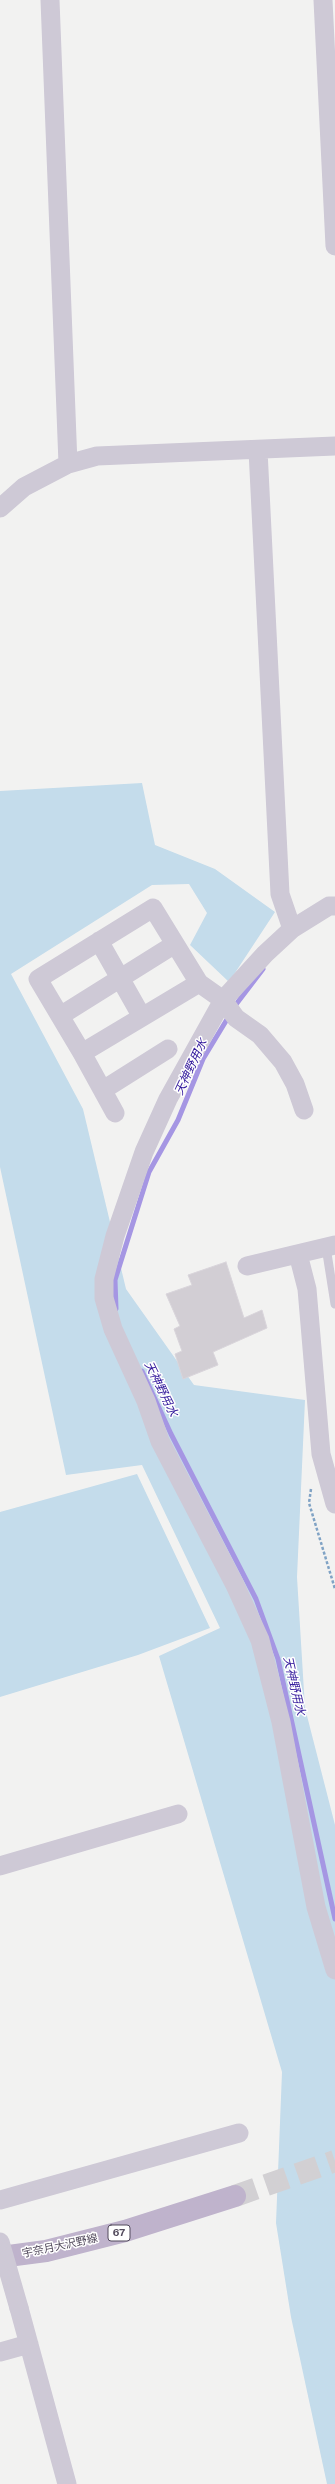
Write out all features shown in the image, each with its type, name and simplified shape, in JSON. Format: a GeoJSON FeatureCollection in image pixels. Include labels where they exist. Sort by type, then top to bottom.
{"type":"FeatureCollection","features":[{"type":"Feature","properties":{"kind":"main road","name":"宇奈月大沢野線"},"geometry":{"type":"LineString","coordinates":[[0,2257],[46,2251],[124,2231],[235,2196]]}},
{"type":"Feature","properties":{"kind":"street"},"geometry":{"type":"LineString","coordinates":[[50,0],[68,464]]}},
{"type":"Feature","properties":{"kind":"street"},"geometry":{"type":"LineString","coordinates":[[323,0],[335,246]]}},
{"type":"Feature","properties":{"kind":"street"},"geometry":{"type":"LineString","coordinates":[[0,508],[24,487],[68,464],[97,456],[335,446]]}},
{"type":"Feature","properties":{"kind":"street"},"geometry":{"type":"LineString","coordinates":[[258,450],[280,894],[292,929]]}},
{"type":"Feature","properties":{"kind":"street"},"geometry":{"type":"LineString","coordinates":[[335,906],[323,909],[292,929],[265,954],[223,1000],[168,1099],[144,1152],[115,1236],[104,1279],[104,1298],[113,1329],[146,1401],[160,1441],[235,1585],[260,1640],[281,1722],[316,1907],[335,1970]]}},
{"type":"Feature","properties":{"kind":"street"},"geometry":{"type":"LineString","coordinates":[[115,1112],[38,979],[153,908],[199,983],[223,1000],[236,1018],[260,1035],[282,1062],[295,1084],[304,1110]]}},
{"type":"Feature","properties":{"kind":"street"},"geometry":{"type":"LineString","coordinates":[[99,941],[142,1017]]}},
{"type":"Feature","properties":{"kind":"street"},"geometry":{"type":"LineString","coordinates":[[60,1016],[120,977],[175,944]]}},
{"type":"Feature","properties":{"kind":"street"},"geometry":{"type":"LineString","coordinates":[[82,1053],[199,983]]}},
{"type":"Feature","properties":{"kind":"street"},"geometry":{"type":"LineString","coordinates":[[103,1090],[168,1049]]}},
{"type":"Feature","properties":{"kind":"street"},"geometry":{"type":"LineString","coordinates":[[247,1266],[331,1246]]}},
{"type":"Feature","properties":{"kind":"street"},"geometry":{"type":"LineString","coordinates":[[298,1254],[307,1289],[321,1454],[335,1504]]}},
{"type":"Feature","properties":{"kind":"street"},"geometry":{"type":"LineString","coordinates":[[0,1866],[178,1814]]}},
{"type":"Feature","properties":{"kind":"street"},"geometry":{"type":"LineString","coordinates":[[0,2200],[239,2133]]}},
{"type":"Feature","properties":{"kind":"street"},"geometry":{"type":"LineString","coordinates":[[0,2242],[67,2484]]}},
{"type":"Feature","properties":{"kind":"street"},"geometry":{"type":"LineString","coordinates":[[0,2352],[29,2344]]}},
{"type":"Feature","properties":{"kind":"lane"},"geometry":{"type":"LineString","coordinates":[[331,1246],[335,1304]]}},
{"type":"Feature","properties":{"kind":"path"},"geometry":{"type":"LineString","coordinates":[[312,1488],[309,1503],[335,1589]]}},
{"type":"Feature","properties":{"kind":"shaded area"},"geometry":{"type":"Polygon","coordinates":[[[142,783],[155,845],[215,869],[275,912],[229,982],[190,945],[207,913],[189,884],[152,885],[11,974],[83,1109],[126,1289],[194,1385],[305,1400],[297,1577],[305,1708],[335,1825],[335,2484],[327,2484],[291,2317],[276,2223],[282,2072],[159,1656],[220,1628],[142,1465],[66,1475],[0,1167],[0,791],[142,783]]]}},
{"type":"Feature","properties":{"kind":"shaded area"},"geometry":{"type":"Polygon","coordinates":[[[137,1474],[210,1628],[138,1655],[0,1697],[0,1512],[137,1474]]]}},
{"type":"Feature","properties":{"kind":"building"},"geometry":{"type":"Polygon","coordinates":[[[226,1262],[244,1318],[262,1310],[267,1328],[213,1352],[218,1365],[183,1379],[175,1354],[182,1351],[174,1329],[180,1326],[166,1294],[192,1285],[188,1275],[226,1262]]]}},
{"type":"Feature","properties":{"kind":"waterway","name":"天神野用水"},"geometry":{"type":"LineString","coordinates":[[234,1007],[263,969]]}},
{"type":"Feature","properties":{"kind":"waterway","name":"天神野用水"},"geometry":{"type":"LineString","coordinates":[[116,1309],[115,1280],[149,1172],[178,1120],[203,1059],[229,1016]]}},
{"type":"Feature","properties":{"kind":"waterway","name":"天神野用水"},"geometry":{"type":"LineString","coordinates":[[142,1371],[171,1434],[256,1599],[278,1659],[335,1919]]}},
{"type":"Feature","properties":{"kind":"tunnel"},"geometry":{"type":"LineString","coordinates":[[235,2196],[335,2161]]}}]}
